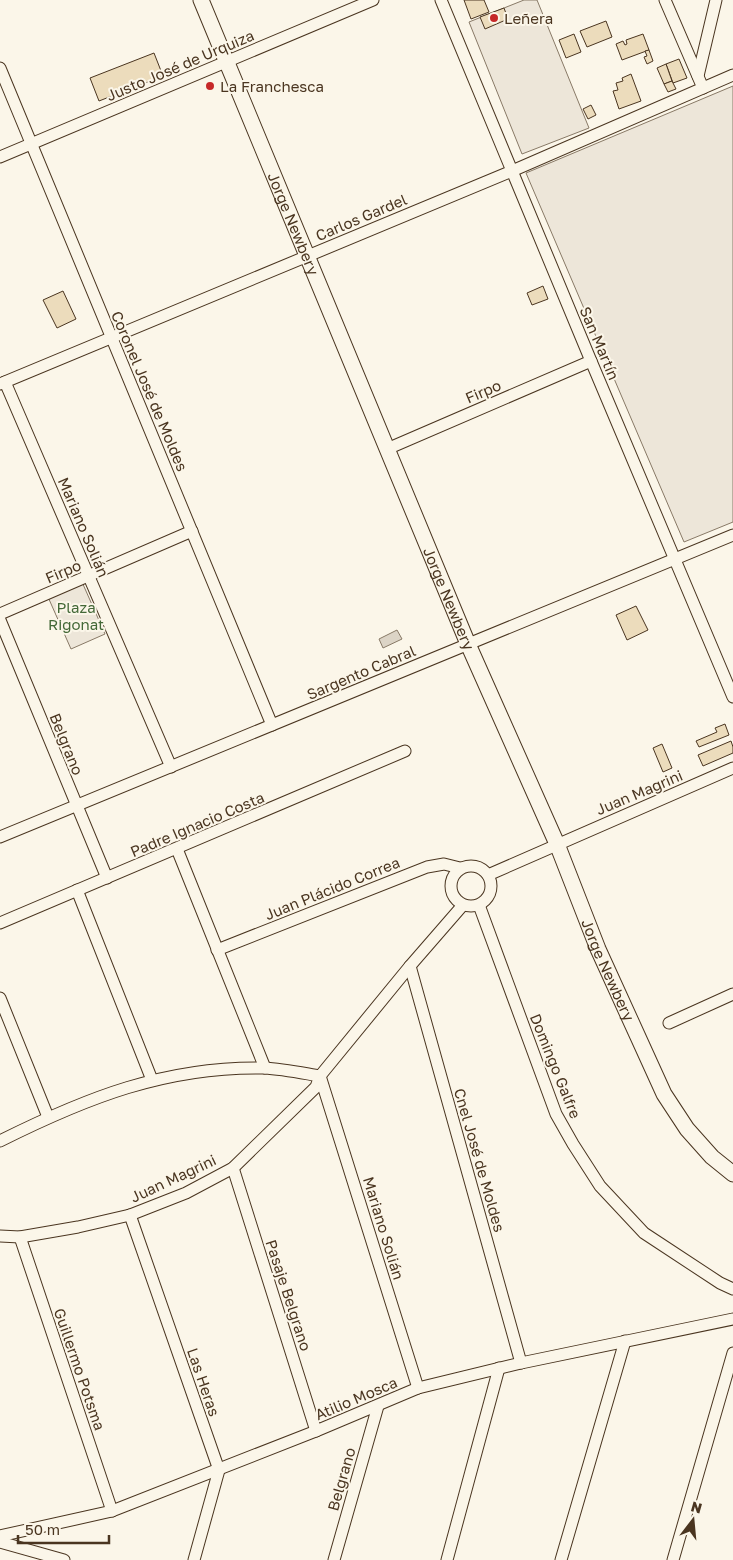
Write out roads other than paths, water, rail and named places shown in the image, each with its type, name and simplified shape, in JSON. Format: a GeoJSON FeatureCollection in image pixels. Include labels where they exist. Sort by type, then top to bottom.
{"type":"FeatureCollection","features":[{"type":"Feature","properties":{"kind":"main road","name":"Jorge Newbery"},"geometry":{"type":"LineString","coordinates":[[201,0],[468,644],[557,844],[598,949],[664,1094],[686,1129],[712,1157],[733,1174]]}},
{"type":"Feature","properties":{"kind":"street","name":"Justo José de Urquiza"},"geometry":{"type":"LineString","coordinates":[[0,157],[372,0]]}},
{"type":"Feature","properties":{"kind":"street","name":"San Martín"},"geometry":{"type":"LineString","coordinates":[[441,0],[733,697]]}},
{"type":"Feature","properties":{"kind":"street"},"geometry":{"type":"LineString","coordinates":[[666,0],[703,88]]}},
{"type":"Feature","properties":{"kind":"street"},"geometry":{"type":"LineString","coordinates":[[698,76],[716,0]]}},
{"type":"Feature","properties":{"kind":"street","name":"Coronel José de Moldes"},"geometry":{"type":"LineString","coordinates":[[0,68],[272,725]]}},
{"type":"Feature","properties":{"kind":"street","name":"Carlos Gardel"},"geometry":{"type":"LineString","coordinates":[[3,383],[512,171],[733,75]]}},
{"type":"Feature","properties":{"kind":"street","name":"Firpo"},"geometry":{"type":"LineString","coordinates":[[387,449],[591,361]]}},
{"type":"Feature","properties":{"kind":"street","name":"Mariano Solián"},"geometry":{"type":"LineString","coordinates":[[3,383],[172,767]]}},
{"type":"Feature","properties":{"kind":"street","name":"Firpo"},"geometry":{"type":"LineString","coordinates":[[0,614],[192,531]]}},
{"type":"Feature","properties":{"kind":"street","name":"Sargento Cabral"},"geometry":{"type":"LineString","coordinates":[[0,837],[733,535]]}},
{"type":"Feature","properties":{"kind":"street","name":"Belgrano"},"geometry":{"type":"LineString","coordinates":[[0,620],[107,878]]}},
{"type":"Feature","properties":{"kind":"street","name":"Padre Ignacio Costa"},"geometry":{"type":"LineString","coordinates":[[0,923],[405,751]]}},
{"type":"Feature","properties":{"kind":"street","name":"Juan Magrini"},"geometry":{"type":"LineString","coordinates":[[488,875],[733,768]]}},
{"type":"Feature","properties":{"kind":"street"},"geometry":{"type":"LineString","coordinates":[[177,849],[265,1068]]}},
{"type":"Feature","properties":{"kind":"street","name":"Juan Plácido Correa"},"geometry":{"type":"LineString","coordinates":[[217,950],[427,867],[444,864],[460,868]]}},
{"type":"Feature","properties":{"kind":"street"},"geometry":{"type":"LineString","coordinates":[[470,865],[477,866],[488,875],[491,888],[489,895],[479,905],[462,904],[452,895],[450,889],[453,876],[460,868],[470,865]]}},
{"type":"Feature","properties":{"kind":"street"},"geometry":{"type":"LineString","coordinates":[[78,890],[152,1080]]}},
{"type":"Feature","properties":{"kind":"street","name":"Juan Magrini"},"geometry":{"type":"LineString","coordinates":[[0,1236],[20,1237],[78,1227],[130,1215],[186,1193],[233,1168],[316,1088],[320,1076],[462,904]]}},
{"type":"Feature","properties":{"kind":"street","name":"Domingo Galfre"},"geometry":{"type":"LineString","coordinates":[[479,905],[556,1114],[600,1186],[644,1233],[731,1291]]}},
{"type":"Feature","properties":{"kind":"street","name":"Cnel José de Moldes"},"geometry":{"type":"LineString","coordinates":[[410,966],[521,1363]]}},
{"type":"Feature","properties":{"kind":"street"},"geometry":{"type":"LineString","coordinates":[[669,1023],[733,994]]}},
{"type":"Feature","properties":{"kind":"street"},"geometry":{"type":"LineString","coordinates":[[0,998],[48,1117]]}},
{"type":"Feature","properties":{"kind":"street"},"geometry":{"type":"LineString","coordinates":[[0,1141],[48,1117],[97,1097],[152,1080],[197,1072],[265,1068],[320,1076]]}},
{"type":"Feature","properties":{"kind":"street","name":"Mariano Solián"},"geometry":{"type":"LineString","coordinates":[[320,1076],[418,1388]]}},
{"type":"Feature","properties":{"kind":"street","name":"Pasaje Belgrano"},"geometry":{"type":"LineString","coordinates":[[233,1168],[316,1431]]}},
{"type":"Feature","properties":{"kind":"street","name":"Las Heras"},"geometry":{"type":"LineString","coordinates":[[130,1215],[220,1470]]}},
{"type":"Feature","properties":{"kind":"street","name":"Guillermo Potsma"},"geometry":{"type":"LineString","coordinates":[[20,1237],[112,1511]]}},
{"type":"Feature","properties":{"kind":"street","name":"Atilio Mosca"},"geometry":{"type":"LineString","coordinates":[[0,1536],[112,1511],[220,1470],[418,1388],[521,1363],[733,1319]]}},
{"type":"Feature","properties":{"kind":"street"},"geometry":{"type":"LineString","coordinates":[[561,1560],[625,1341]]}},
{"type":"Feature","properties":{"kind":"street"},"geometry":{"type":"LineString","coordinates":[[673,1560],[733,1353]]}},
{"type":"Feature","properties":{"kind":"street"},"geometry":{"type":"LineString","coordinates":[[447,1560],[499,1368]]}},
{"type":"Feature","properties":{"kind":"street","name":"Belgrano"},"geometry":{"type":"LineString","coordinates":[[334,1560],[378,1406]]}},
{"type":"Feature","properties":{"kind":"street"},"geometry":{"type":"LineString","coordinates":[[194,1560],[220,1470]]}},
{"type":"Feature","properties":{"kind":"street"},"geometry":{"type":"LineString","coordinates":[[0,1542],[64,1560]]}},
{"type":"Feature","properties":{"kind":"street"},"geometry":{"type":"LineString","coordinates":[[24,1548],[28,1560]]}},
{"type":"Feature","properties":{"kind":"place","name":"Leñera"},"geometry":{"type":"Point","coordinates":[494,18]}},
{"type":"Feature","properties":{"kind":"place","name":"La Franchesca"},"geometry":{"type":"Point","coordinates":[210,86]}},
{"type":"Feature","properties":{"kind":"park label","name":"Plaza Rigonat"},"geometry":{"type":"Point","coordinates":[76,616]}}]}
